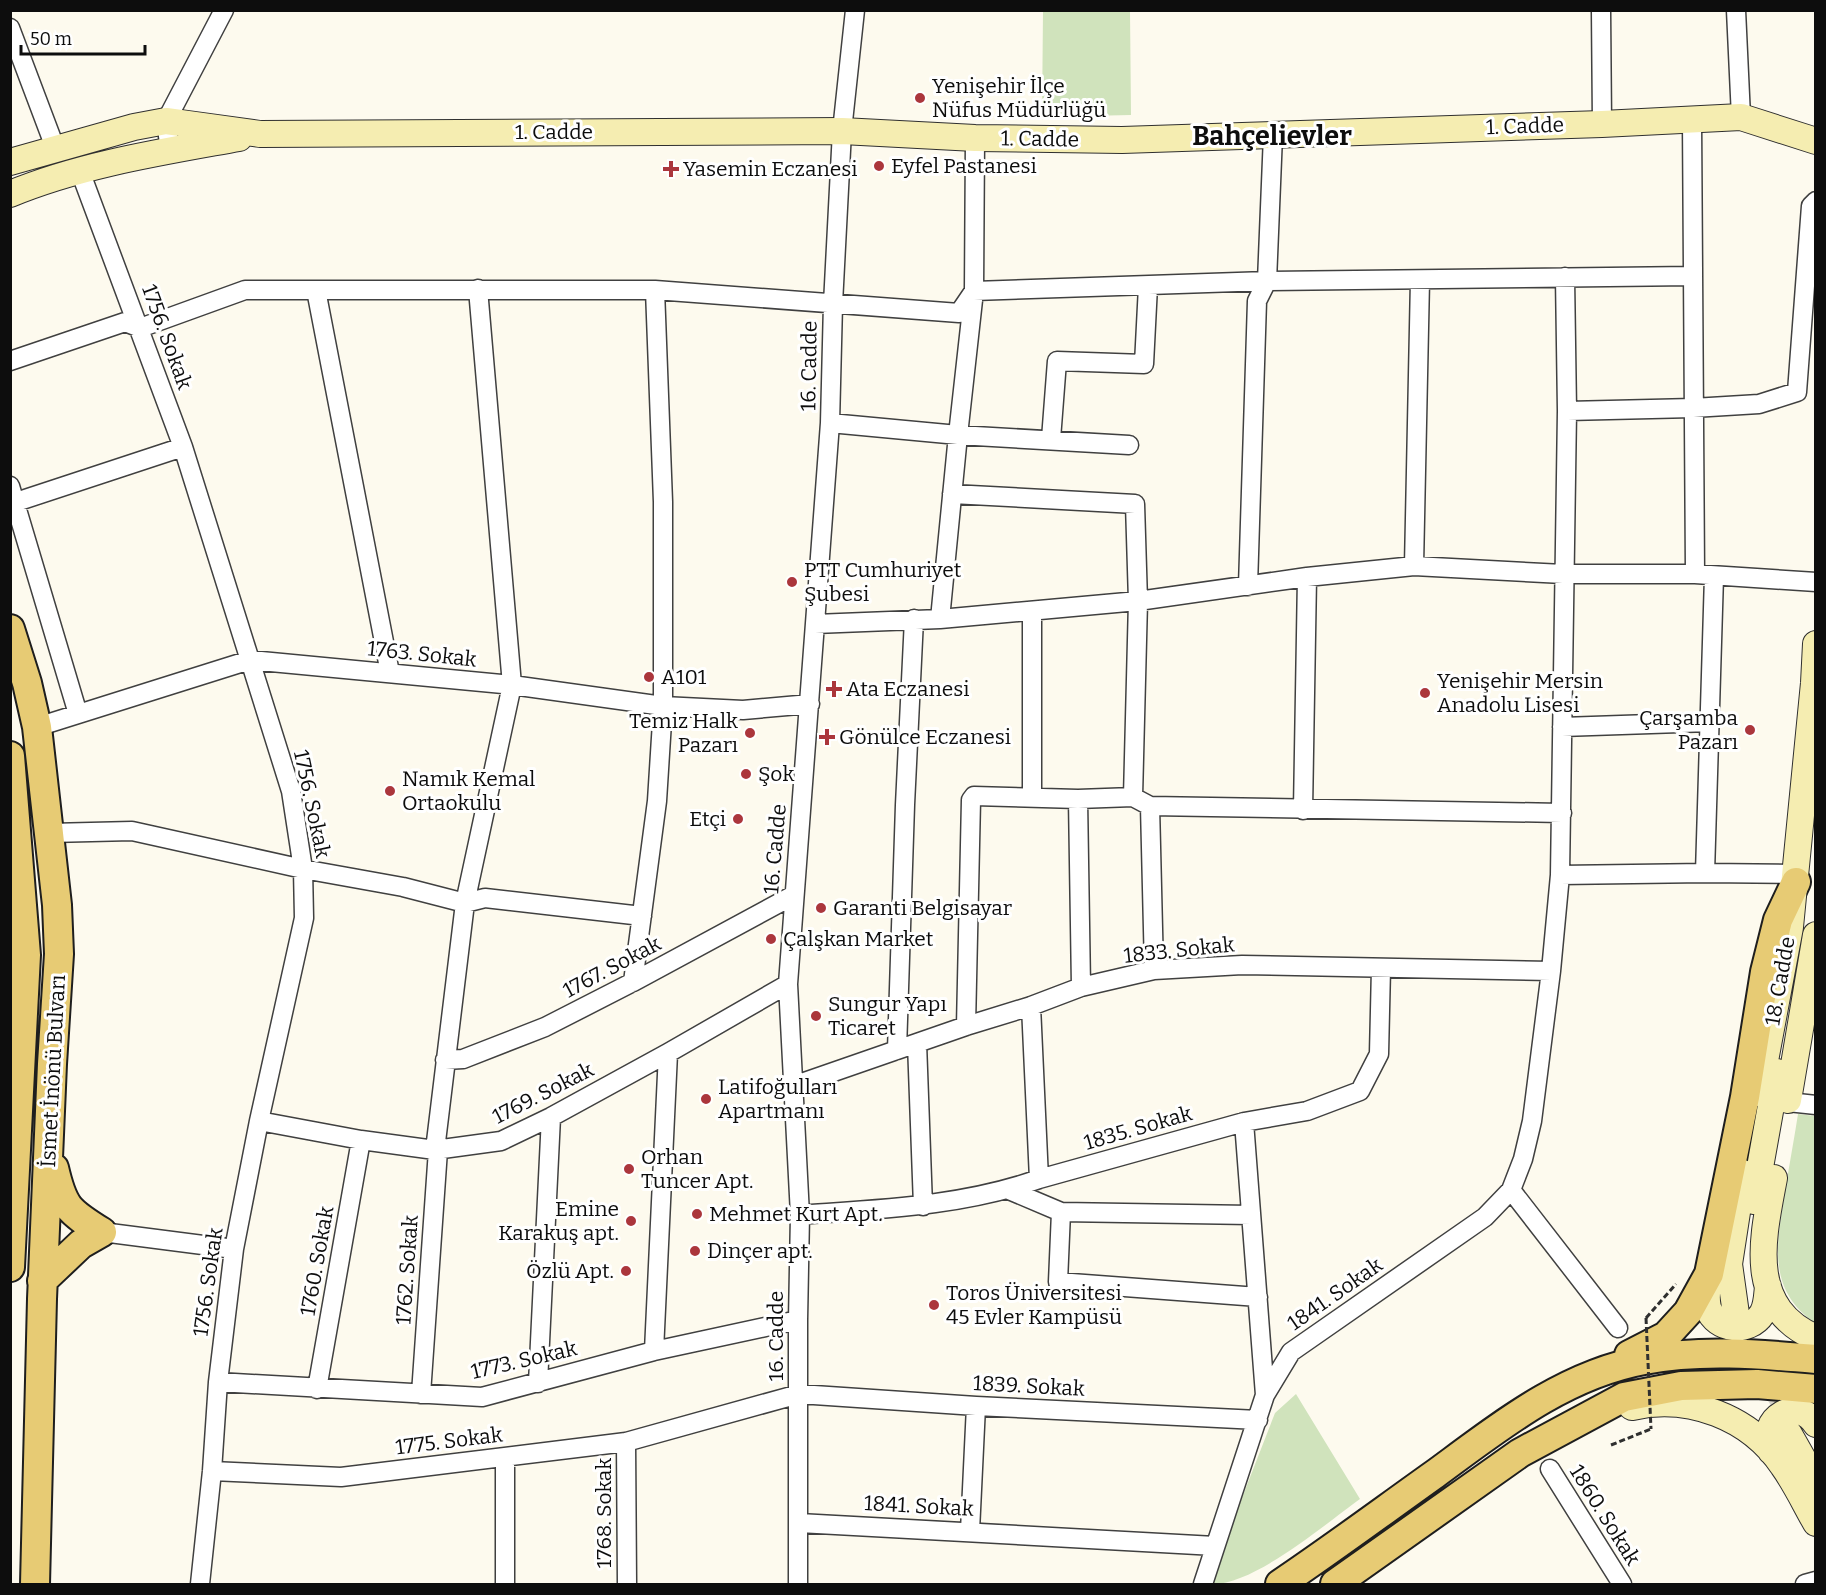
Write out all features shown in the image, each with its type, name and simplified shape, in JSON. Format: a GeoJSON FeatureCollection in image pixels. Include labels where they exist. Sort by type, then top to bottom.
{"type":"FeatureCollection","features":[{"type":"Feature","properties":{"kind":"main road","name":"İsmet İnönü Bulvarı"},"geometry":{"type":"LineString","coordinates":[[10,629],[27,683],[37,727],[57,904],[59,954],[42,1281],[38,1516]]}},
{"type":"Feature","properties":{"kind":"main road","name":"İsmet İnönü Bulvarı"},"geometry":{"type":"LineString","coordinates":[[10,756],[26,955],[10,1267]]}},
{"type":"Feature","properties":{"kind":"main road"},"geometry":{"type":"LineString","coordinates":[[1280,1584],[1509,1419],[1557,1391],[1666,1336],[1688,1312],[1709,1274],[1745,1097],[1765,972],[1778,920],[1796,878]]}},
{"type":"Feature","properties":{"kind":"main road"},"geometry":{"type":"LineString","coordinates":[[42,1281],[81,1244],[102,1232],[73,1214],[60,1193],[49,1149]]}},
{"type":"Feature","properties":{"kind":"main road"},"geometry":{"type":"LineString","coordinates":[[1593,1373],[1643,1360],[1685,1354],[1748,1354],[1815,1359]]}},
{"type":"Feature","properties":{"kind":"main road"},"geometry":{"type":"LineString","coordinates":[[1337,1584],[1520,1453],[1624,1397],[1681,1386],[1757,1384],[1815,1389]]}},
{"type":"Feature","properties":{"kind":"main road"},"geometry":{"type":"LineString","coordinates":[[35,1584],[38,1516]]}},
{"type":"Feature","properties":{"kind":"main road"},"geometry":{"type":"LineString","coordinates":[[38,1516],[56,1584]]}},
{"type":"Feature","properties":{"kind":"street"},"geometry":{"type":"LineString","coordinates":[[170,151],[166,121],[225,10]]}},
{"type":"Feature","properties":{"kind":"street","name":"16. Cadde"},"geometry":{"type":"LineString","coordinates":[[798,1584],[800,1215],[788,984],[830,423],[833,304],[842,131],[855,10]]}},
{"type":"Feature","properties":{"kind":"street"},"geometry":{"type":"LineString","coordinates":[[1601,10],[1602,124]]}},
{"type":"Feature","properties":{"kind":"street"},"geometry":{"type":"LineString","coordinates":[[1736,10],[1741,117]]}},
{"type":"Feature","properties":{"kind":"street"},"geometry":{"type":"LineString","coordinates":[[10,28],[56,150]]}},
{"type":"Feature","properties":{"kind":"street","name":"1. Cadde"},"geometry":{"type":"LineString","coordinates":[[10,162],[134,127],[166,121],[260,134],[842,131],[975,138],[1122,140],[1602,124],[1741,117],[1815,141]]}},
{"type":"Feature","properties":{"kind":"street"},"geometry":{"type":"LineString","coordinates":[[1692,120],[1695,574]]}},
{"type":"Feature","properties":{"kind":"street","name":"1. Cadde"},"geometry":{"type":"LineString","coordinates":[[10,194],[80,171],[260,134]]}},
{"type":"Feature","properties":{"kind":"street"},"geometry":{"type":"LineString","coordinates":[[1248,586],[1257,301],[1267,281],[1273,135]]}},
{"type":"Feature","properties":{"kind":"street"},"geometry":{"type":"LineString","coordinates":[[940,619],[974,291],[975,138]]}},
{"type":"Feature","properties":{"kind":"street","name":"1756. Sokak"},"geometry":{"type":"LineString","coordinates":[[80,171],[183,447],[291,791],[303,869],[304,918],[259,1121],[234,1249],[218,1382],[212,1471]]}},
{"type":"Feature","properties":{"kind":"street"},"geometry":{"type":"LineString","coordinates":[[1567,411],[1759,404],[1797,392],[1811,206],[1815,201]]}},
{"type":"Feature","properties":{"kind":"street"},"geometry":{"type":"LineString","coordinates":[[974,291],[1267,281],[1692,276]]}},
{"type":"Feature","properties":{"kind":"street","name":"1841. Sokak"},"geometry":{"type":"LineString","coordinates":[[799,1523],[1215,1546],[1265,1395],[1291,1352],[1485,1217],[1511,1190],[1523,1159],[1532,1121],[1551,971],[1560,876],[1567,411],[1565,277]]}},
{"type":"Feature","properties":{"kind":"street"},"geometry":{"type":"LineString","coordinates":[[1414,566],[1420,280]]}},
{"type":"Feature","properties":{"kind":"street"},"geometry":{"type":"LineString","coordinates":[[1051,439],[1057,361],[1144,364],[1148,286]]}},
{"type":"Feature","properties":{"kind":"street","name":"1762. Sokak"},"geometry":{"type":"LineString","coordinates":[[421,1394],[444,1060],[465,903],[512,685],[478,289]]}},
{"type":"Feature","properties":{"kind":"street"},"geometry":{"type":"LineString","coordinates":[[10,361],[125,322],[140,328],[245,290],[656,290],[960,313],[974,291]]}},
{"type":"Feature","properties":{"kind":"street"},"geometry":{"type":"LineString","coordinates":[[316,290],[390,673]]}},
{"type":"Feature","properties":{"kind":"street"},"geometry":{"type":"LineString","coordinates":[[633,982],[657,801],[663,706],[663,502],[656,290]]}},
{"type":"Feature","properties":{"kind":"street"},"geometry":{"type":"LineString","coordinates":[[830,423],[958,435],[1129,444]]}},
{"type":"Feature","properties":{"kind":"street"},"geometry":{"type":"LineString","coordinates":[[78,714],[13,494],[183,447]]}},
{"type":"Feature","properties":{"kind":"street"},"geometry":{"type":"LineString","coordinates":[[952,494],[1136,504],[1138,601],[1132,797]]}},
{"type":"Feature","properties":{"kind":"street"},"geometry":{"type":"LineString","coordinates":[[815,624],[940,619],[1138,601],[1307,577],[1414,566],[1563,574],[1695,574],[1815,582]]}},
{"type":"Feature","properties":{"kind":"street"},"geometry":{"type":"LineString","coordinates":[[1706,873],[1714,576]]}},
{"type":"Feature","properties":{"kind":"street"},"geometry":{"type":"LineString","coordinates":[[1303,810],[1307,577]]}},
{"type":"Feature","properties":{"kind":"street"},"geometry":{"type":"LineString","coordinates":[[1032,611],[1032,796]]}},
{"type":"Feature","properties":{"kind":"street"},"geometry":{"type":"LineString","coordinates":[[897,1050],[914,619]]}},
{"type":"Feature","properties":{"kind":"street","name":"18. Cadde"},"geometry":{"type":"LineString","coordinates":[[1815,644],[1790,927],[1740,1187],[1729,1264],[1743,1310],[1749,1232],[1771,1098],[1797,972],[1815,856]]}},
{"type":"Feature","properties":{"kind":"street","name":"1763. Sokak"},"geometry":{"type":"LineString","coordinates":[[37,727],[250,660],[512,685],[663,706],[743,710],[810,704]]}},
{"type":"Feature","properties":{"kind":"street"},"geometry":{"type":"LineString","coordinates":[[1562,727],[1710,722]]}},
{"type":"Feature","properties":{"kind":"street"},"geometry":{"type":"LineString","coordinates":[[966,1026],[971,800],[974,796],[1078,799],[1132,797],[1150,806],[1562,813]]}},
{"type":"Feature","properties":{"kind":"street"},"geometry":{"type":"LineString","coordinates":[[1078,799],[1081,987]]}},
{"type":"Feature","properties":{"kind":"street"},"geometry":{"type":"LineString","coordinates":[[1150,806],[1154,970]]}},
{"type":"Feature","properties":{"kind":"street"},"geometry":{"type":"LineString","coordinates":[[50,833],[132,831],[303,869],[403,887],[465,903],[484,898],[642,916]]}},
{"type":"Feature","properties":{"kind":"street"},"geometry":{"type":"LineString","coordinates":[[1560,876],[1706,873],[1796,878]]}},
{"type":"Feature","properties":{"kind":"street","name":"1767. Sokak"},"geometry":{"type":"LineString","coordinates":[[444,1060],[463,1059],[545,1027],[794,895]]}},
{"type":"Feature","properties":{"kind":"street"},"geometry":{"type":"LineString","coordinates":[[1815,935],[1762,1260],[1773,1299],[1788,1319],[1815,1338]]}},
{"type":"Feature","properties":{"kind":"street","name":"1833. Sokak"},"geometry":{"type":"LineString","coordinates":[[793,1086],[1081,987],[1154,970],[1242,965],[1551,971]]}},
{"type":"Feature","properties":{"kind":"street","name":"1835. Sokak"},"geometry":{"type":"LineString","coordinates":[[800,1215],[923,1206],[1009,1190],[1039,1179],[1244,1122],[1307,1111],[1360,1091],[1379,1054],[1381,968]]}},
{"type":"Feature","properties":{"kind":"street","name":"1769. Sokak"},"geometry":{"type":"LineString","coordinates":[[259,1121],[361,1140],[436,1150],[501,1141],[551,1117],[668,1053],[788,984]]}},
{"type":"Feature","properties":{"kind":"street"},"geometry":{"type":"LineString","coordinates":[[1031,1006],[1039,1179]]}},
{"type":"Feature","properties":{"kind":"street"},"geometry":{"type":"LineString","coordinates":[[917,1043],[923,1206]]}},
{"type":"Feature","properties":{"kind":"street"},"geometry":{"type":"LineString","coordinates":[[654,1351],[668,1053]]}},
{"type":"Feature","properties":{"kind":"street"},"geometry":{"type":"LineString","coordinates":[[1788,1102],[1815,1105]]}},
{"type":"Feature","properties":{"kind":"street"},"geometry":{"type":"LineString","coordinates":[[538,1383],[551,1117]]}},
{"type":"Feature","properties":{"kind":"street"},"geometry":{"type":"LineString","coordinates":[[1244,1122],[1265,1395]]}},
{"type":"Feature","properties":{"kind":"street","name":"1760. Sokak"},"geometry":{"type":"LineString","coordinates":[[317,1389],[361,1140]]}},
{"type":"Feature","properties":{"kind":"street"},"geometry":{"type":"LineString","coordinates":[[1009,1190],[1061,1212],[1251,1215]]}},
{"type":"Feature","properties":{"kind":"street"},"geometry":{"type":"LineString","coordinates":[[1511,1190],[1618,1329]]}},
{"type":"Feature","properties":{"kind":"street"},"geometry":{"type":"LineString","coordinates":[[1061,1212],[1058,1282],[1258,1297]]}},
{"type":"Feature","properties":{"kind":"street"},"geometry":{"type":"LineString","coordinates":[[102,1232],[234,1249]]}},
{"type":"Feature","properties":{"kind":"street"},"geometry":{"type":"LineString","coordinates":[[1709,1274],[1708,1308],[1717,1321],[1731,1327],[1746,1326],[1758,1319],[1765,1307],[1768,1286]]}},
{"type":"Feature","properties":{"kind":"street","name":"1773. Sokak"},"geometry":{"type":"LineString","coordinates":[[218,1382],[482,1397],[654,1351],[798,1320]]}},
{"type":"Feature","properties":{"kind":"street","name":"1839. Sokak"},"geometry":{"type":"LineString","coordinates":[[799,1394],[976,1406],[1258,1420]]}},
{"type":"Feature","properties":{"kind":"street","name":"1775. Sokak"},"geometry":{"type":"LineString","coordinates":[[212,1471],[341,1477],[626,1442],[799,1394]]}},
{"type":"Feature","properties":{"kind":"street"},"geometry":{"type":"LineString","coordinates":[[1571,1424],[1596,1419],[1642,1404],[1684,1405],[1709,1410],[1742,1426],[1794,1434],[1815,1454]]}},
{"type":"Feature","properties":{"kind":"street"},"geometry":{"type":"LineString","coordinates":[[969,1531],[976,1406]]}},
{"type":"Feature","properties":{"kind":"street"},"geometry":{"type":"LineString","coordinates":[[1794,1434],[1815,1482]]}},
{"type":"Feature","properties":{"kind":"street"},"geometry":{"type":"LineString","coordinates":[[1794,1434],[1783,1466],[1815,1522]]}},
{"type":"Feature","properties":{"kind":"street","name":"1768. Sokak"},"geometry":{"type":"LineString","coordinates":[[626,1442],[627,1584]]}},
{"type":"Feature","properties":{"kind":"street"},"geometry":{"type":"LineString","coordinates":[[505,1457],[505,1584]]}},
{"type":"Feature","properties":{"kind":"street","name":"1860. Sokak"},"geometry":{"type":"LineString","coordinates":[[1550,1469],[1622,1584]]}},
{"type":"Feature","properties":{"kind":"street"},"geometry":{"type":"LineString","coordinates":[[200,1584],[212,1471]]}},
{"type":"Feature","properties":{"kind":"street"},"geometry":{"type":"LineString","coordinates":[[1203,1584],[1215,1546]]}},
{"type":"Feature","properties":{"kind":"street"},"geometry":{"type":"LineString","coordinates":[[1805,1584],[1815,1581]]}},
{"type":"Feature","properties":{"kind":"path"},"geometry":{"type":"LineString","coordinates":[[1611,1445],[1651,1429],[1646,1318],[1677,1283]]}},
{"type":"Feature","properties":{"kind":"green space"},"geometry":{"type":"Polygon","coordinates":[[[1043,11],[1130,11],[1131,115],[1042,117],[1043,11]]]}},
{"type":"Feature","properties":{"kind":"green space"},"geometry":{"type":"Polygon","coordinates":[[[1798,1114],[1815,1116],[1815,1323],[1799,1310],[1789,1295],[1782,1280],[1779,1264],[1779,1229],[1798,1114]]]}},
{"type":"Feature","properties":{"kind":"green space"},"geometry":{"type":"Polygon","coordinates":[[[1296,1394],[1360,1499],[1268,1564],[1230,1581],[1213,1584],[1210,1580],[1275,1413],[1296,1394]]]}},
{"type":"Feature","properties":{"kind":"tunnel"},"geometry":{"type":"LineString","coordinates":[[1750,1307],[1762,1358],[1774,1385],[1802,1430]]}},
{"type":"Feature","properties":{"kind":"place","name":"Yenişehir İlçe Nüfus Müdürlüğü"},"geometry":{"type":"Point","coordinates":[920,98]}},
{"type":"Feature","properties":{"kind":"place","name":"Eyfel Pastanesi"},"geometry":{"type":"Point","coordinates":[879,166]}},
{"type":"Feature","properties":{"kind":"place","name":"Yasemin Eczanesi"},"geometry":{"type":"Point","coordinates":[671,169]}},
{"type":"Feature","properties":{"kind":"place","name":"PTT Cumhuriyet Şubesi"},"geometry":{"type":"Point","coordinates":[792,582]}},
{"type":"Feature","properties":{"kind":"place","name":"A101"},"geometry":{"type":"Point","coordinates":[649,677]}},
{"type":"Feature","properties":{"kind":"place","name":"Ata Eczanesi"},"geometry":{"type":"Point","coordinates":[834,689]}},
{"type":"Feature","properties":{"kind":"place","name":"Yenişehir Mersin Anadolu Lisesi"},"geometry":{"type":"Point","coordinates":[1425,693]}},
{"type":"Feature","properties":{"kind":"place","name":"Çarşamba Pazarı"},"geometry":{"type":"Point","coordinates":[1750,730]}},
{"type":"Feature","properties":{"kind":"place","name":"Temiz Halk Pazarı"},"geometry":{"type":"Point","coordinates":[750,733]}},
{"type":"Feature","properties":{"kind":"place","name":"Gönülce Eczanesi"},"geometry":{"type":"Point","coordinates":[827,737]}},
{"type":"Feature","properties":{"kind":"place","name":"Şok"},"geometry":{"type":"Point","coordinates":[746,774]}},
{"type":"Feature","properties":{"kind":"place","name":"Namık Kemal Ortaokulu"},"geometry":{"type":"Point","coordinates":[390,791]}},
{"type":"Feature","properties":{"kind":"place","name":"Etçi"},"geometry":{"type":"Point","coordinates":[738,819]}},
{"type":"Feature","properties":{"kind":"place","name":"Garanti Belgisayar"},"geometry":{"type":"Point","coordinates":[821,908]}},
{"type":"Feature","properties":{"kind":"place","name":"Çalşkan Market"},"geometry":{"type":"Point","coordinates":[771,939]}},
{"type":"Feature","properties":{"kind":"place","name":"Sungur Yapı Ticaret"},"geometry":{"type":"Point","coordinates":[816,1016]}},
{"type":"Feature","properties":{"kind":"place","name":"Latifoğulları Apartmanı"},"geometry":{"type":"Point","coordinates":[706,1099]}},
{"type":"Feature","properties":{"kind":"place","name":"Orhan Tuncer Apt."},"geometry":{"type":"Point","coordinates":[629,1169]}},
{"type":"Feature","properties":{"kind":"place","name":"Mehmet Kurt Apt."},"geometry":{"type":"Point","coordinates":[697,1214]}},
{"type":"Feature","properties":{"kind":"place","name":"Emine Karakuş apt."},"geometry":{"type":"Point","coordinates":[631,1221]}},
{"type":"Feature","properties":{"kind":"place","name":"Dinçer apt."},"geometry":{"type":"Point","coordinates":[695,1251]}},
{"type":"Feature","properties":{"kind":"place","name":"Özlü Apt."},"geometry":{"type":"Point","coordinates":[626,1271]}},
{"type":"Feature","properties":{"kind":"place","name":"Toros Üniversitesi 45 Evler Kampüsü"},"geometry":{"type":"Point","coordinates":[934,1305]}},
{"type":"Feature","properties":{"kind":"district","name":"Bahçelievler"},"geometry":{"type":"Point","coordinates":[1272,136]}}]}
